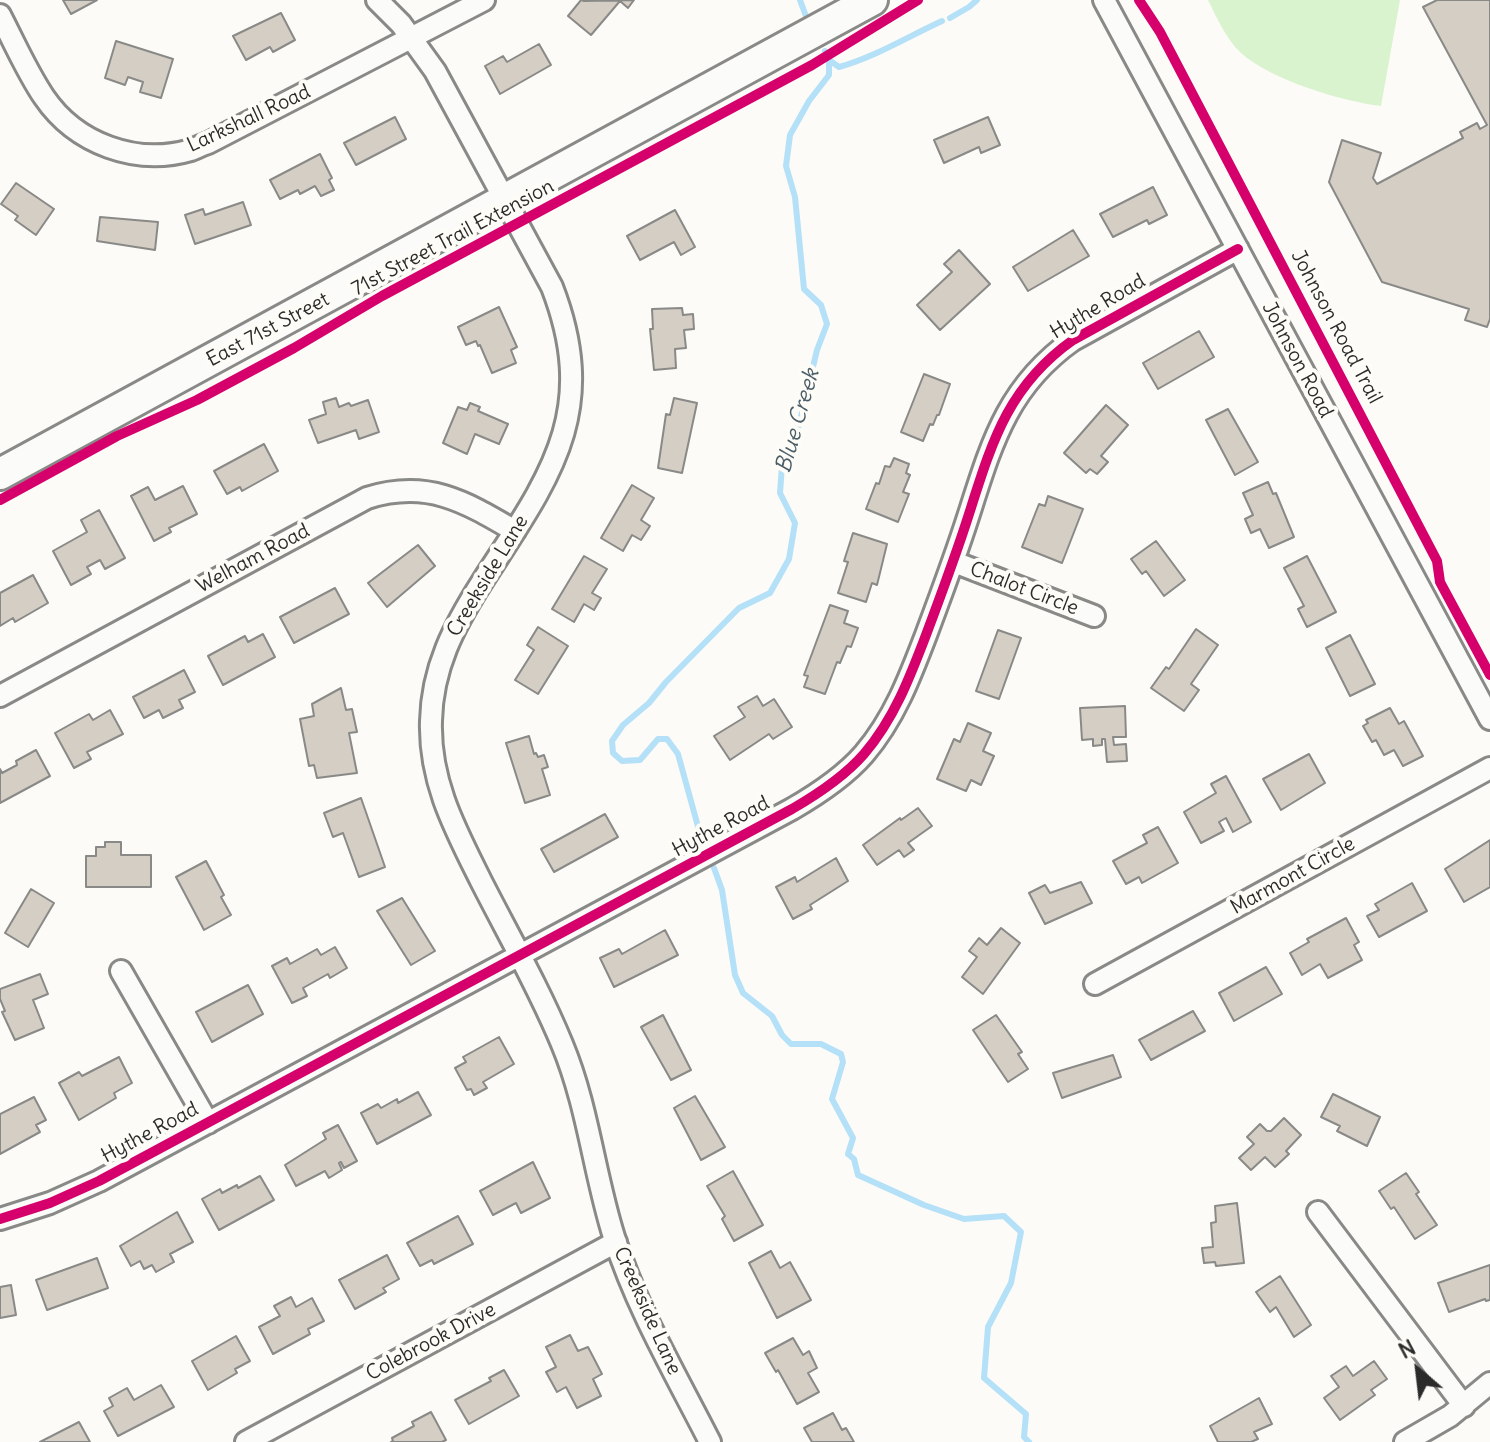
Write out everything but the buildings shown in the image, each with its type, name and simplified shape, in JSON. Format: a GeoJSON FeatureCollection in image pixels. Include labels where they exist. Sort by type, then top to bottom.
{"type":"FeatureCollection","features":[{"type":"Feature","properties":{"kind":"main road","name":"East 71st Street"},"geometry":{"type":"LineString","coordinates":[[0,474],[872,0]]}},
{"type":"Feature","properties":{"kind":"street","name":"Creekside Lane"},"geometry":{"type":"LineString","coordinates":[[377,0],[412,38],[444,85],[545,274],[560,310],[569,346],[571,375],[568,417],[559,452],[540,491],[460,616],[445,647],[434,691],[430,734],[436,778],[444,804],[556,1029],[572,1071],[616,1242],[647,1318],[710,1442]]}},
{"type":"Feature","properties":{"kind":"street","name":"Larkshall Road"},"geometry":{"type":"LineString","coordinates":[[0,15],[40,90],[61,117],[97,142],[139,155],[192,150],[208,143],[484,0]]}},
{"type":"Feature","properties":{"kind":"street","name":"Johnson Road"},"geometry":{"type":"LineString","coordinates":[[1104,0],[1490,719]]}},
{"type":"Feature","properties":{"kind":"street","name":"Hythe Road"},"geometry":{"type":"LineString","coordinates":[[0,1219],[83,1189],[208,1123],[792,809],[848,771],[878,736],[901,697],[954,562],[993,441],[1006,414],[1033,376],[1066,345],[1088,330],[1238,249]]}},
{"type":"Feature","properties":{"kind":"street","name":"Welham Road"},"geometry":{"type":"LineString","coordinates":[[0,696],[375,495],[400,490],[426,491],[451,497],[515,531]]}},
{"type":"Feature","properties":{"kind":"street","name":"Chalot Circle"},"geometry":{"type":"LineString","coordinates":[[954,562],[1094,616]]}},
{"type":"Feature","properties":{"kind":"street","name":"Marmont Circle"},"geometry":{"type":"LineString","coordinates":[[1095,984],[1490,768]]}},
{"type":"Feature","properties":{"kind":"street"},"geometry":{"type":"LineString","coordinates":[[121,971],[208,1123]]}},
{"type":"Feature","properties":{"kind":"street"},"geometry":{"type":"LineString","coordinates":[[1318,1212],[1464,1406]]}},
{"type":"Feature","properties":{"kind":"street","name":"Colebrook Drive"},"geometry":{"type":"LineString","coordinates":[[246,1442],[616,1242]]}},
{"type":"Feature","properties":{"kind":"street"},"geometry":{"type":"LineString","coordinates":[[1405,1442],[1464,1406],[1490,1383]]}},
{"type":"Feature","properties":{"kind":"green space"},"geometry":{"type":"Polygon","coordinates":[[[1208,0],[1400,0],[1381,106],[1307,88],[1254,63],[1231,41],[1208,0]]]}},
{"type":"Feature","properties":{"kind":"waterway","name":"Blue Creek"},"geometry":{"type":"LineString","coordinates":[[800,0],[807,19]]}},
{"type":"Feature","properties":{"kind":"waterway"},"geometry":{"type":"LineString","coordinates":[[950,18],[977,0]]}},
{"type":"Feature","properties":{"kind":"waterway"},"geometry":{"type":"LineString","coordinates":[[829,60],[839,67],[852,63],[942,21]]}},
{"type":"Feature","properties":{"kind":"waterway","name":"Blue Creek"},"geometry":{"type":"LineString","coordinates":[[702,841],[678,754],[667,739],[658,739],[640,760],[622,761],[613,753],[612,741],[623,725],[649,703],[739,608],[770,593],[789,559],[795,523],[780,493],[782,466],[799,425],[817,350],[827,324],[821,305],[804,289],[795,197],[786,166],[790,135],[809,101],[829,75],[829,60],[825,51]]}},
{"type":"Feature","properties":{"kind":"waterway","name":"Blue Creek"},"geometry":{"type":"LineString","coordinates":[[714,868],[722,890],[735,975],[743,993],[772,1016],[791,1044],[821,1044],[841,1054],[843,1062],[832,1099],[853,1138],[848,1154],[854,1159],[858,1175],[924,1205],[964,1219],[1004,1216],[1021,1232],[1011,1283],[988,1327],[984,1378],[1026,1414],[1024,1437],[1029,1442]]}},
{"type":"Feature","properties":{"kind":"cycle path","name":"71st Street Trail Extension"},"geometry":{"type":"LineString","coordinates":[[0,500],[117,436],[197,400],[294,348],[382,296],[812,65],[918,0]]}},
{"type":"Feature","properties":{"kind":"cycle path","name":"Johnson Road Trail"},"geometry":{"type":"LineString","coordinates":[[1139,0],[1160,32],[1437,561],[1440,582],[1490,675]]}},
{"type":"Feature","properties":{"kind":"cycle path"},"geometry":{"type":"LineString","coordinates":[[0,1219],[50,1203],[99,1181],[792,809],[839,778],[875,741],[900,697],[943,590],[995,439],[1005,417],[1033,376],[1073,340],[1238,249]]}}]}
